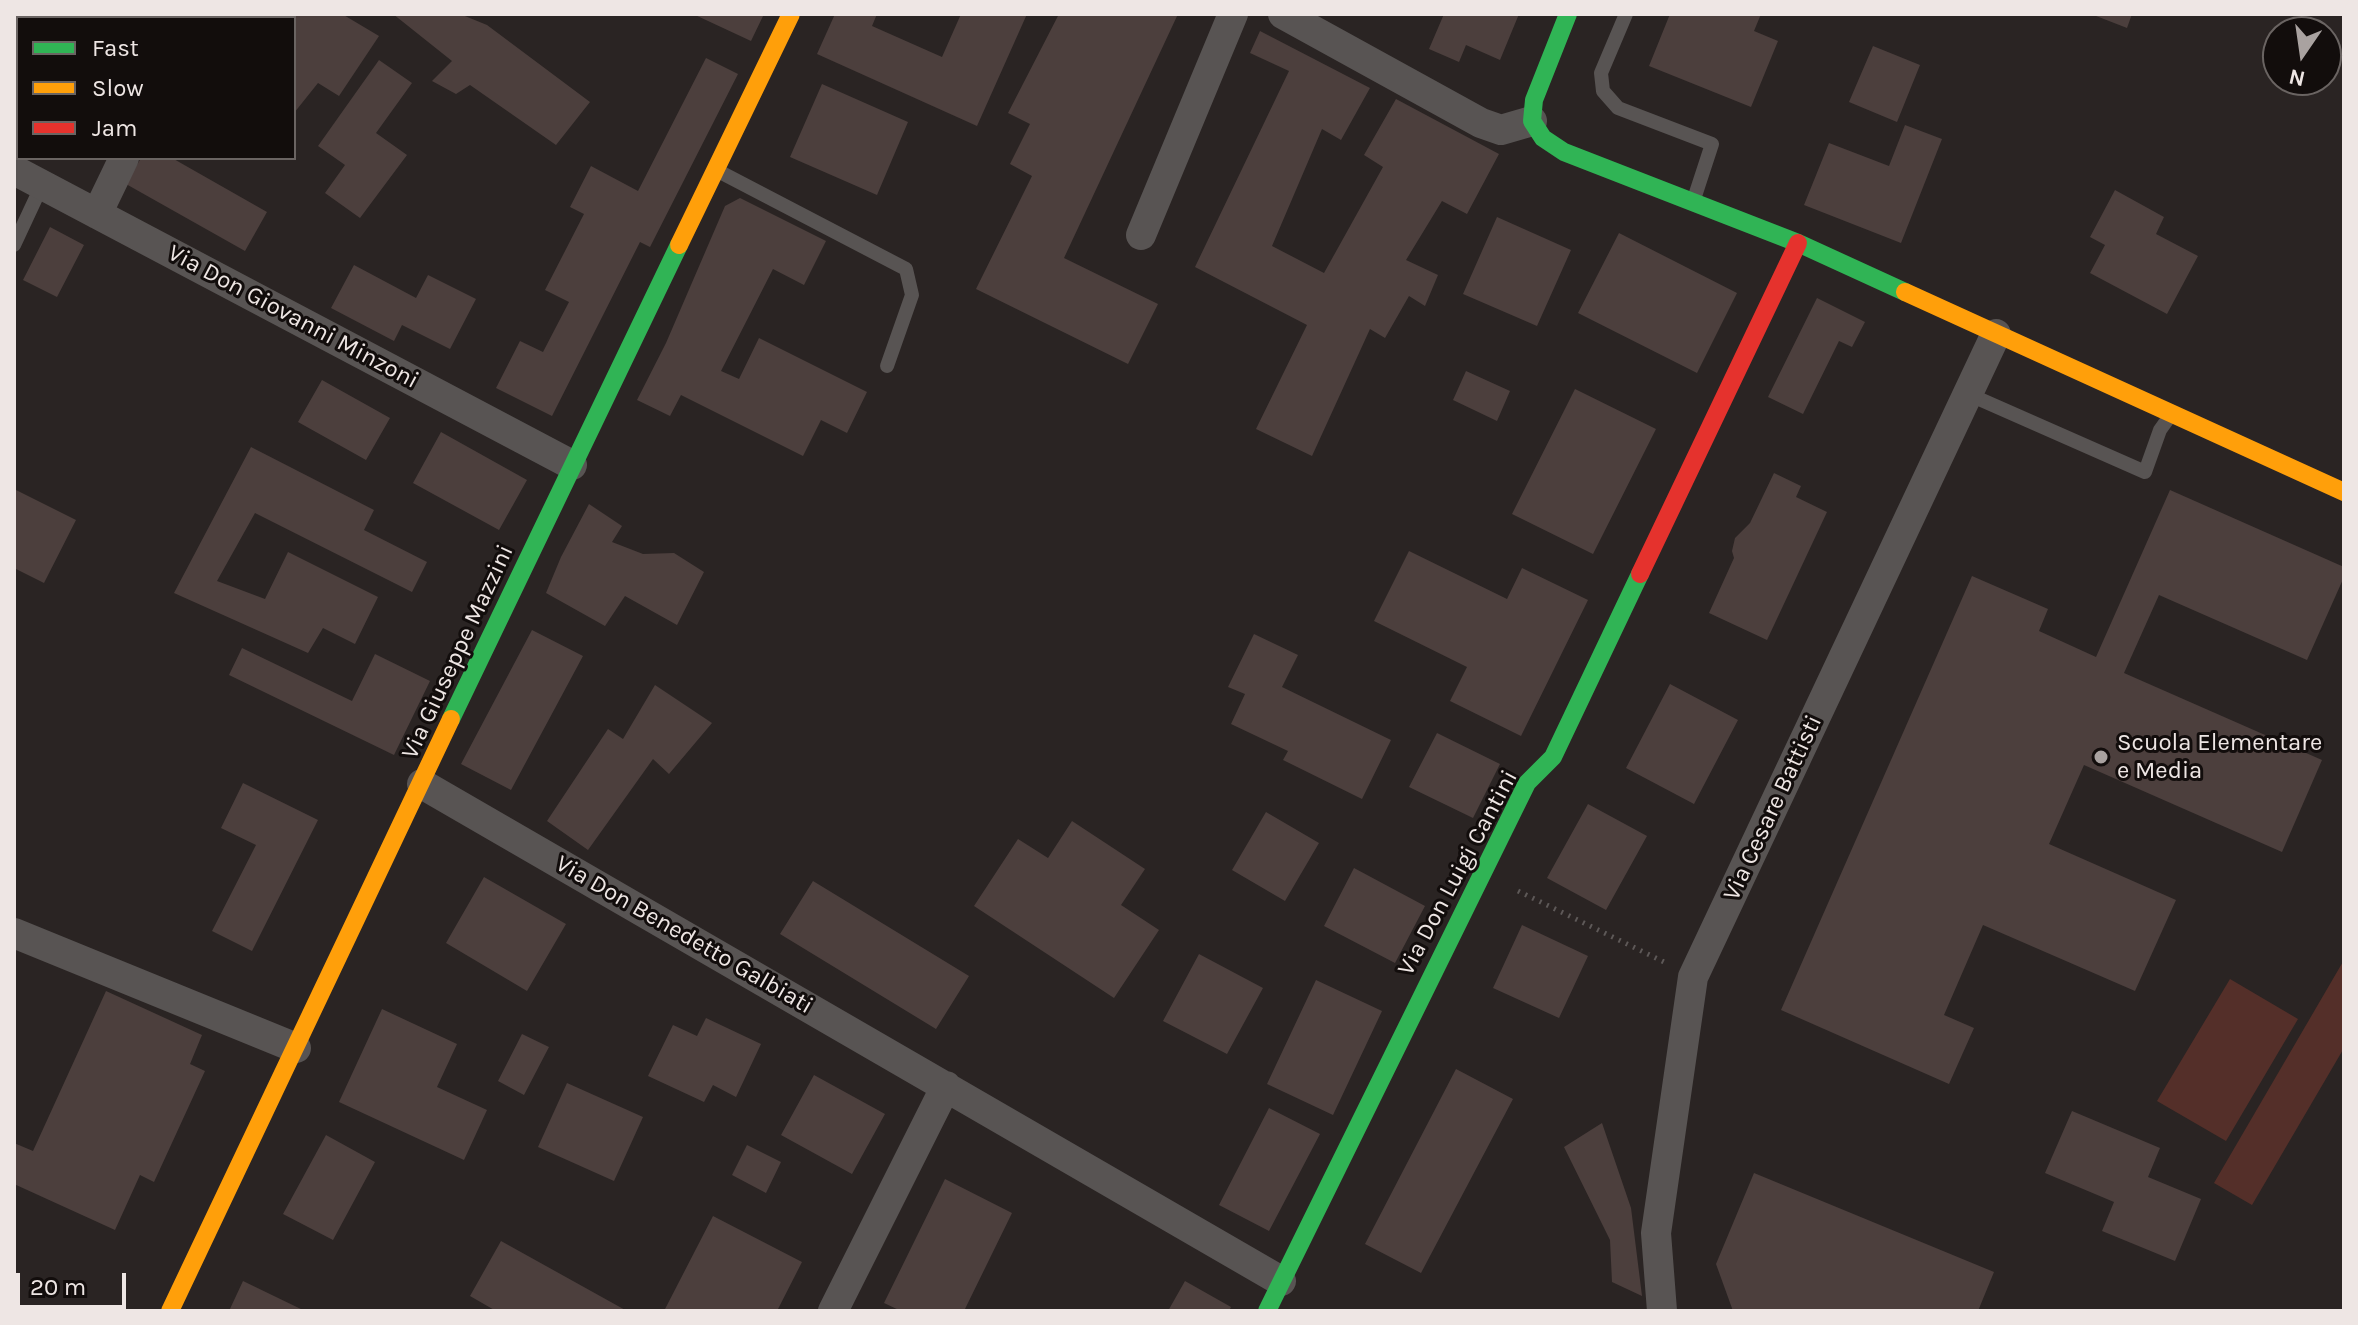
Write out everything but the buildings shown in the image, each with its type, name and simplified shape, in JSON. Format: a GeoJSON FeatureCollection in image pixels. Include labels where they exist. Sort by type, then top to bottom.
{"type":"FeatureCollection","features":[{"type":"Feature","properties":{"kind":"street","name":"Via Giuseppe Mazzini"},"geometry":{"type":"LineString","coordinates":[[170,1311],[572,465],[791,14]]}},
{"type":"Feature","properties":{"kind":"street"},"geometry":{"type":"LineString","coordinates":[[1141,235],[1233,14]]}},
{"type":"Feature","properties":{"kind":"street"},"geometry":{"type":"LineString","coordinates":[[1283,14],[1481,123],[1501,130],[1532,121]]}},
{"type":"Feature","properties":{"kind":"street"},"geometry":{"type":"LineString","coordinates":[[1568,14],[1534,100],[1532,121],[1543,138],[1564,152],[1798,243],[2344,492]]}},
{"type":"Feature","properties":{"kind":"street"},"geometry":{"type":"LineString","coordinates":[[97,214],[123,160]]}},
{"type":"Feature","properties":{"kind":"street","name":"Via Don Giovanni Minzoni"},"geometry":{"type":"LineString","coordinates":[[14,170],[572,465]]}},
{"type":"Feature","properties":{"kind":"street","name":"Via Don Luigi Cantini"},"geometry":{"type":"LineString","coordinates":[[1267,1311],[1527,783],[1553,757],[1798,243]]}},
{"type":"Feature","properties":{"kind":"street","name":"Via Cesare Battisti"},"geometry":{"type":"LineString","coordinates":[[1662,1311],[1656,1233],[1693,977],[1996,334]]}},
{"type":"Feature","properties":{"kind":"street","name":"Via Don Benedetto Galbiati"},"geometry":{"type":"LineString","coordinates":[[422,784],[1281,1281]]}},
{"type":"Feature","properties":{"kind":"street"},"geometry":{"type":"LineString","coordinates":[[14,933],[296,1048]]}},
{"type":"Feature","properties":{"kind":"street"},"geometry":{"type":"LineString","coordinates":[[833,1311],[946,1086]]}},
{"type":"Feature","properties":{"kind":"lane"},"geometry":{"type":"LineString","coordinates":[[1626,14],[1601,73],[1603,91],[1618,108],[1712,144],[1694,201]]}},
{"type":"Feature","properties":{"kind":"lane"},"geometry":{"type":"LineString","coordinates":[[715,170],[906,269],[912,295],[887,366]]}},
{"type":"Feature","properties":{"kind":"lane"},"geometry":{"type":"LineString","coordinates":[[14,245],[42,185]]}},
{"type":"Feature","properties":{"kind":"lane"},"geometry":{"type":"LineString","coordinates":[[1968,394],[2145,472],[2160,430],[2172,414]]}},
{"type":"Feature","properties":{"kind":"path"},"geometry":{"type":"LineString","coordinates":[[1481,873],[1693,977]]}},
{"type":"Feature","properties":{"kind":"shaded area"},"geometry":{"type":"Polygon","coordinates":[[[2344,960],[2344,1048],[2252,1205],[2214,1183],[2344,960]]]}},
{"type":"Feature","properties":{"kind":"shaded area"},"geometry":{"type":"Polygon","coordinates":[[[2230,979],[2298,1019],[2226,1141],[2157,1101],[2230,979]]]}},
{"type":"Feature","properties":{"kind":"traffic: fast"},"geometry":{"type":"LineString","coordinates":[[1568,14],[1534,100],[1532,121],[1543,138],[1564,152],[1798,243],[1905,292]]}},
{"type":"Feature","properties":{"kind":"traffic: fast"},"geometry":{"type":"LineString","coordinates":[[451,719],[679,245]]}},
{"type":"Feature","properties":{"kind":"traffic: fast"},"geometry":{"type":"LineString","coordinates":[[1267,1311],[1527,783],[1553,757],[1640,574]]}},
{"type":"Feature","properties":{"kind":"traffic: slow"},"geometry":{"type":"LineString","coordinates":[[679,245],[791,14]]}},
{"type":"Feature","properties":{"kind":"traffic: slow"},"geometry":{"type":"LineString","coordinates":[[1905,292],[2344,492]]}},
{"type":"Feature","properties":{"kind":"traffic: slow"},"geometry":{"type":"LineString","coordinates":[[170,1311],[451,719]]}},
{"type":"Feature","properties":{"kind":"traffic: jam"},"geometry":{"type":"LineString","coordinates":[[1640,574],[1798,243]]}},
{"type":"Feature","properties":{"kind":"place","name":"Scuola Elementare e Media"},"geometry":{"type":"Point","coordinates":[2101,757]}}]}
